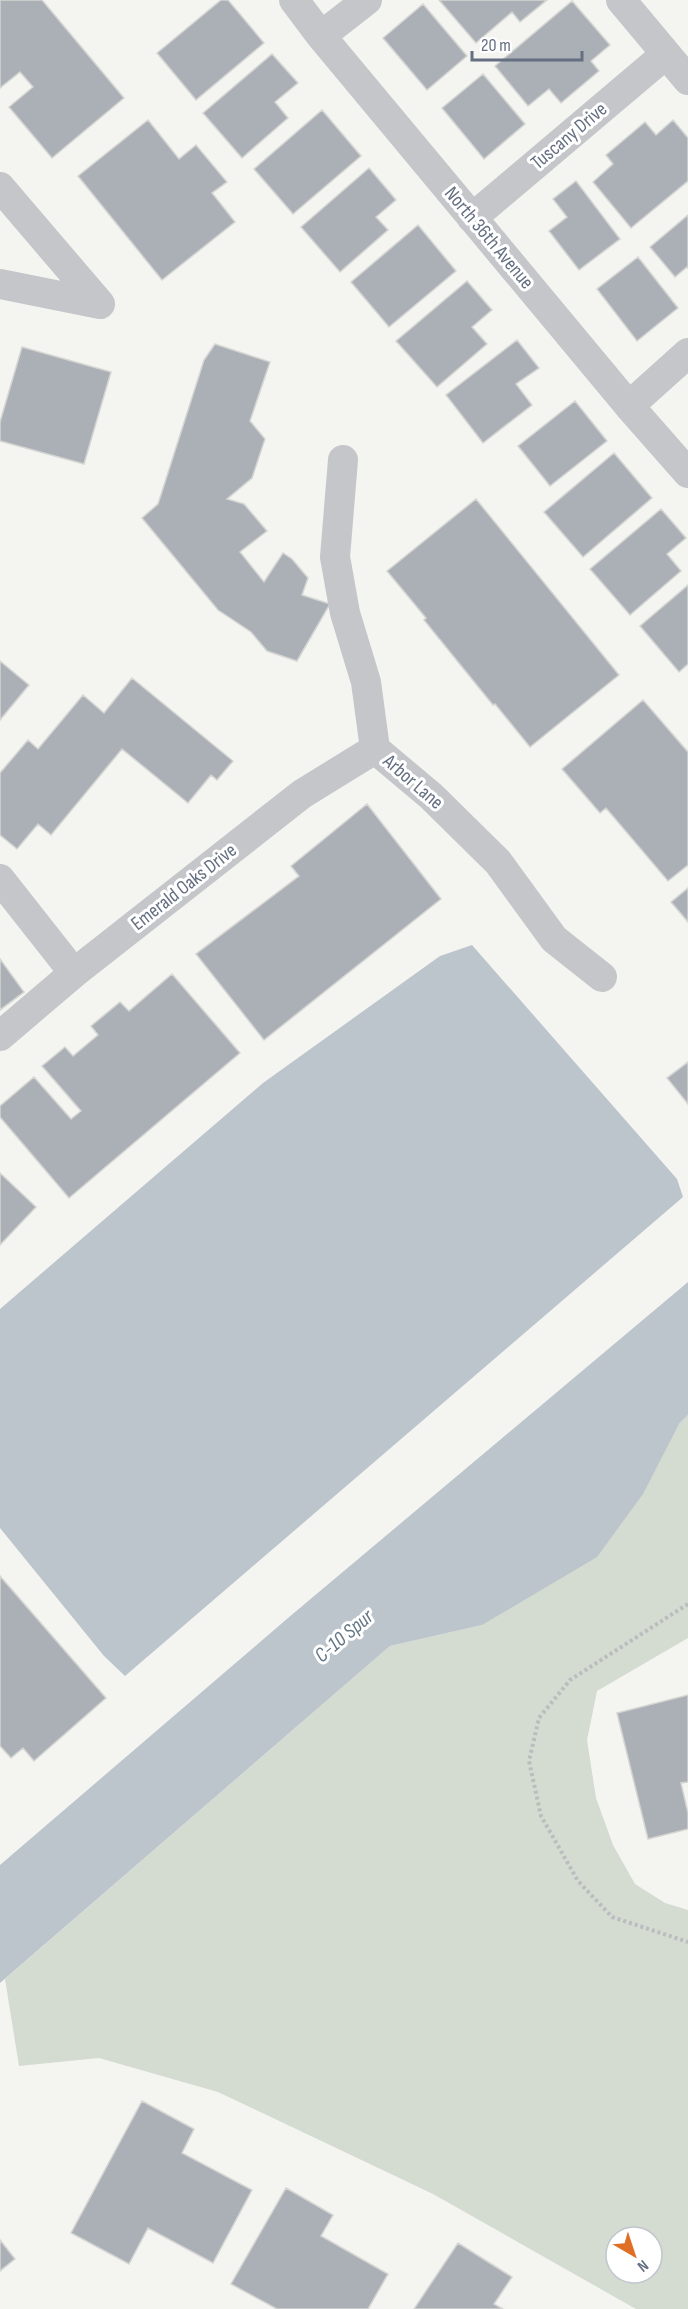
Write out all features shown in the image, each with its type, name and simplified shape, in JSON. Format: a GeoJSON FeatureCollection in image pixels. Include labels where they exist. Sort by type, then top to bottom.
{"type":"FeatureCollection","features":[{"type":"Feature","properties":{"kind":"street","name":"North 36th Avenue"},"geometry":{"type":"LineString","coordinates":[[294,0],[321,36],[472,218],[688,473]]}},
{"type":"Feature","properties":{"kind":"street"},"geometry":{"type":"LineString","coordinates":[[321,36],[367,0]]}},
{"type":"Feature","properties":{"kind":"street"},"geometry":{"type":"LineString","coordinates":[[621,0],[688,80]]}},
{"type":"Feature","properties":{"kind":"street","name":"Tuscany Drive"},"geometry":{"type":"LineString","coordinates":[[472,218],[666,54]]}},
{"type":"Feature","properties":{"kind":"street"},"geometry":{"type":"LineString","coordinates":[[0,187],[100,304],[0,284]]}},
{"type":"Feature","properties":{"kind":"street"},"geometry":{"type":"LineString","coordinates":[[629,406],[688,353]]}},
{"type":"Feature","properties":{"kind":"street","name":"Arbor Lane"},"geometry":{"type":"LineString","coordinates":[[343,460],[335,557],[345,613],[366,682],[375,749],[431,796],[498,862],[554,939],[602,977]]}},
{"type":"Feature","properties":{"kind":"street","name":"Emerald Oaks Drive"},"geometry":{"type":"LineString","coordinates":[[0,1036],[74,973],[302,794],[375,749]]}},
{"type":"Feature","properties":{"kind":"street"},"geometry":{"type":"LineString","coordinates":[[0,879],[74,973]]}},
{"type":"Feature","properties":{"kind":"path"},"geometry":{"type":"LineString","coordinates":[[688,1604],[570,1680],[539,1718],[529,1761],[541,1816],[578,1881],[612,1917],[688,1942]]}},
{"type":"Feature","properties":{"kind":"shaded area"},"geometry":{"type":"Polygon","coordinates":[[[688,1415],[688,1638],[597,1691],[587,1740],[596,1798],[613,1845],[635,1884],[665,1903],[688,1910],[688,2309],[636,2309],[433,2194],[218,2092],[99,2058],[19,2066],[5,1979],[390,1646],[482,1625],[688,1415]]]}},
{"type":"Feature","properties":{"kind":"water"},"geometry":{"type":"Polygon","coordinates":[[[472,945],[677,1179],[683,1197],[125,1676],[104,1656],[0,1528],[0,1309],[263,1083],[440,956],[472,945]]]}},
{"type":"Feature","properties":{"kind":"water","name":"C-10 Spur"},"geometry":{"type":"Polygon","coordinates":[[[688,1282],[688,1415],[679,1424],[643,1494],[597,1557],[482,1625],[390,1646],[0,1983],[0,1865],[288,1618],[688,1282]]]}},
{"type":"Feature","properties":{"kind":"building"},"geometry":{"type":"Polygon","coordinates":[[[0,0],[42,0],[124,98],[52,158],[9,107],[33,87],[20,72],[0,88],[0,0]]]}},
{"type":"Feature","properties":{"kind":"building"},"geometry":{"type":"Polygon","coordinates":[[[221,0],[228,0],[264,43],[196,100],[157,53],[221,0]]]}},
{"type":"Feature","properties":{"kind":"building"},"geometry":{"type":"Polygon","coordinates":[[[439,0],[547,0],[520,22],[512,12],[476,43],[439,0]]]}},
{"type":"Feature","properties":{"kind":"building"},"geometry":{"type":"Polygon","coordinates":[[[572,1],[610,45],[591,61],[599,71],[561,103],[549,89],[528,106],[495,66],[572,1]]]}},
{"type":"Feature","properties":{"kind":"building"},"geometry":{"type":"Polygon","coordinates":[[[423,4],[467,56],[427,90],[383,38],[423,4]]]}},
{"type":"Feature","properties":{"kind":"building"},"geometry":{"type":"Polygon","coordinates":[[[272,54],[298,83],[275,102],[288,118],[242,158],[203,113],[272,54]]]}},
{"type":"Feature","properties":{"kind":"building"},"geometry":{"type":"Polygon","coordinates":[[[483,74],[525,124],[484,159],[442,108],[483,74]]]}},
{"type":"Feature","properties":{"kind":"building"},"geometry":{"type":"Polygon","coordinates":[[[322,110],[361,156],[293,214],[254,169],[322,110]]]}},
{"type":"Feature","properties":{"kind":"building"},"geometry":{"type":"Polygon","coordinates":[[[148,120],[179,159],[196,145],[227,182],[212,193],[235,222],[162,280],[78,176],[148,120]]]}},
{"type":"Feature","properties":{"kind":"building"},"geometry":{"type":"Polygon","coordinates":[[[673,120],[688,138],[688,181],[631,228],[593,182],[613,164],[606,155],[645,122],[656,135],[673,120]]]}},
{"type":"Feature","properties":{"kind":"building"},"geometry":{"type":"Polygon","coordinates":[[[369,168],[396,200],[376,217],[388,230],[340,272],[301,227],[369,168]]]}},
{"type":"Feature","properties":{"kind":"building"},"geometry":{"type":"Polygon","coordinates":[[[576,181],[620,239],[579,270],[549,231],[567,217],[553,199],[576,181]]]}},
{"type":"Feature","properties":{"kind":"building"},"geometry":{"type":"Polygon","coordinates":[[[688,215],[688,268],[675,277],[650,247],[688,215]]]}},
{"type":"Feature","properties":{"kind":"building"},"geometry":{"type":"Polygon","coordinates":[[[418,225],[456,271],[389,327],[351,282],[418,225]]]}},
{"type":"Feature","properties":{"kind":"building"},"geometry":{"type":"Polygon","coordinates":[[[638,257],[678,308],[637,341],[597,289],[638,257]]]}},
{"type":"Feature","properties":{"kind":"building"},"geometry":{"type":"Polygon","coordinates":[[[467,281],[492,310],[472,327],[487,344],[437,387],[396,341],[467,281]]]}},
{"type":"Feature","properties":{"kind":"building"},"geometry":{"type":"Polygon","coordinates":[[[517,340],[539,368],[516,384],[532,405],[483,443],[446,395],[517,340]]]}},
{"type":"Feature","properties":{"kind":"building"},"geometry":{"type":"Polygon","coordinates":[[[215,344],[270,362],[250,421],[265,439],[252,478],[227,499],[244,504],[267,531],[240,552],[264,582],[283,553],[292,559],[308,578],[302,595],[330,604],[297,661],[267,651],[251,632],[218,610],[142,518],[158,504],[204,360],[215,344]]]}},
{"type":"Feature","properties":{"kind":"building"},"geometry":{"type":"Polygon","coordinates":[[[22,347],[111,372],[84,464],[0,441],[0,422],[22,347]]]}},
{"type":"Feature","properties":{"kind":"building"},"geometry":{"type":"Polygon","coordinates":[[[575,401],[607,441],[550,486],[518,446],[575,401]]]}},
{"type":"Feature","properties":{"kind":"building"},"geometry":{"type":"Polygon","coordinates":[[[614,453],[652,498],[583,557],[544,512],[614,453]]]}},
{"type":"Feature","properties":{"kind":"building"},"geometry":{"type":"Polygon","coordinates":[[[476,499],[619,675],[530,747],[495,704],[493,705],[387,571],[476,499]]]}},
{"type":"Feature","properties":{"kind":"building"},"geometry":{"type":"Polygon","coordinates":[[[661,509],[686,538],[667,554],[681,571],[630,615],[590,569],[661,509]]]}},
{"type":"Feature","properties":{"kind":"building"},"geometry":{"type":"Polygon","coordinates":[[[688,585],[688,664],[679,672],[640,626],[688,585]]]}},
{"type":"Feature","properties":{"kind":"building"},"geometry":{"type":"Polygon","coordinates":[[[0,661],[29,685],[0,720],[0,661]]]}},
{"type":"Feature","properties":{"kind":"building"},"geometry":{"type":"Polygon","coordinates":[[[132,678],[233,761],[217,780],[211,775],[188,803],[122,749],[51,835],[38,824],[17,849],[0,835],[0,773],[28,740],[38,749],[83,695],[104,713],[132,678]]]}},
{"type":"Feature","properties":{"kind":"building"},"geometry":{"type":"Polygon","coordinates":[[[643,700],[688,752],[688,865],[668,881],[606,808],[600,813],[562,769],[643,700]]]}},
{"type":"Feature","properties":{"kind":"building"},"geometry":{"type":"Polygon","coordinates":[[[367,804],[441,899],[264,1040],[196,954],[299,876],[291,866],[367,804]]]}},
{"type":"Feature","properties":{"kind":"building"},"geometry":{"type":"Polygon","coordinates":[[[688,888],[688,922],[671,902],[688,888]]]}},
{"type":"Feature","properties":{"kind":"building"},"geometry":{"type":"Polygon","coordinates":[[[0,959],[24,992],[0,1010],[0,959]]]}},
{"type":"Feature","properties":{"kind":"building"},"geometry":{"type":"Polygon","coordinates":[[[172,974],[240,1053],[69,1198],[0,1117],[0,1106],[34,1077],[71,1119],[81,1111],[42,1066],[65,1047],[73,1056],[98,1035],[91,1026],[120,1002],[129,1011],[172,974]]]}},
{"type":"Feature","properties":{"kind":"building"},"geometry":{"type":"Polygon","coordinates":[[[688,1062],[688,1104],[667,1078],[688,1062]]]}},
{"type":"Feature","properties":{"kind":"building"},"geometry":{"type":"Polygon","coordinates":[[[0,1173],[36,1207],[0,1245],[0,1173]]]}},
{"type":"Feature","properties":{"kind":"building"},"geometry":{"type":"Polygon","coordinates":[[[0,1576],[106,1698],[34,1761],[23,1748],[11,1758],[0,1746],[0,1576]]]}},
{"type":"Feature","properties":{"kind":"building"},"geometry":{"type":"Polygon","coordinates":[[[688,1695],[688,1782],[681,1783],[688,1813],[688,1829],[648,1839],[617,1713],[688,1695]]]}},
{"type":"Feature","properties":{"kind":"building"},"geometry":{"type":"Polygon","coordinates":[[[142,2101],[194,2129],[182,2153],[252,2190],[213,2263],[148,2228],[129,2264],[71,2233],[142,2101]]]}},
{"type":"Feature","properties":{"kind":"building"},"geometry":{"type":"Polygon","coordinates":[[[286,2188],[333,2215],[321,2236],[388,2274],[368,2309],[277,2309],[231,2284],[286,2188]]]}},
{"type":"Feature","properties":{"kind":"building"},"geometry":{"type":"Polygon","coordinates":[[[0,2240],[15,2259],[0,2271],[0,2240]]]}},
{"type":"Feature","properties":{"kind":"building"},"geometry":{"type":"Polygon","coordinates":[[[458,2243],[512,2277],[494,2304],[503,2309],[414,2309],[458,2243]]]}}]}
